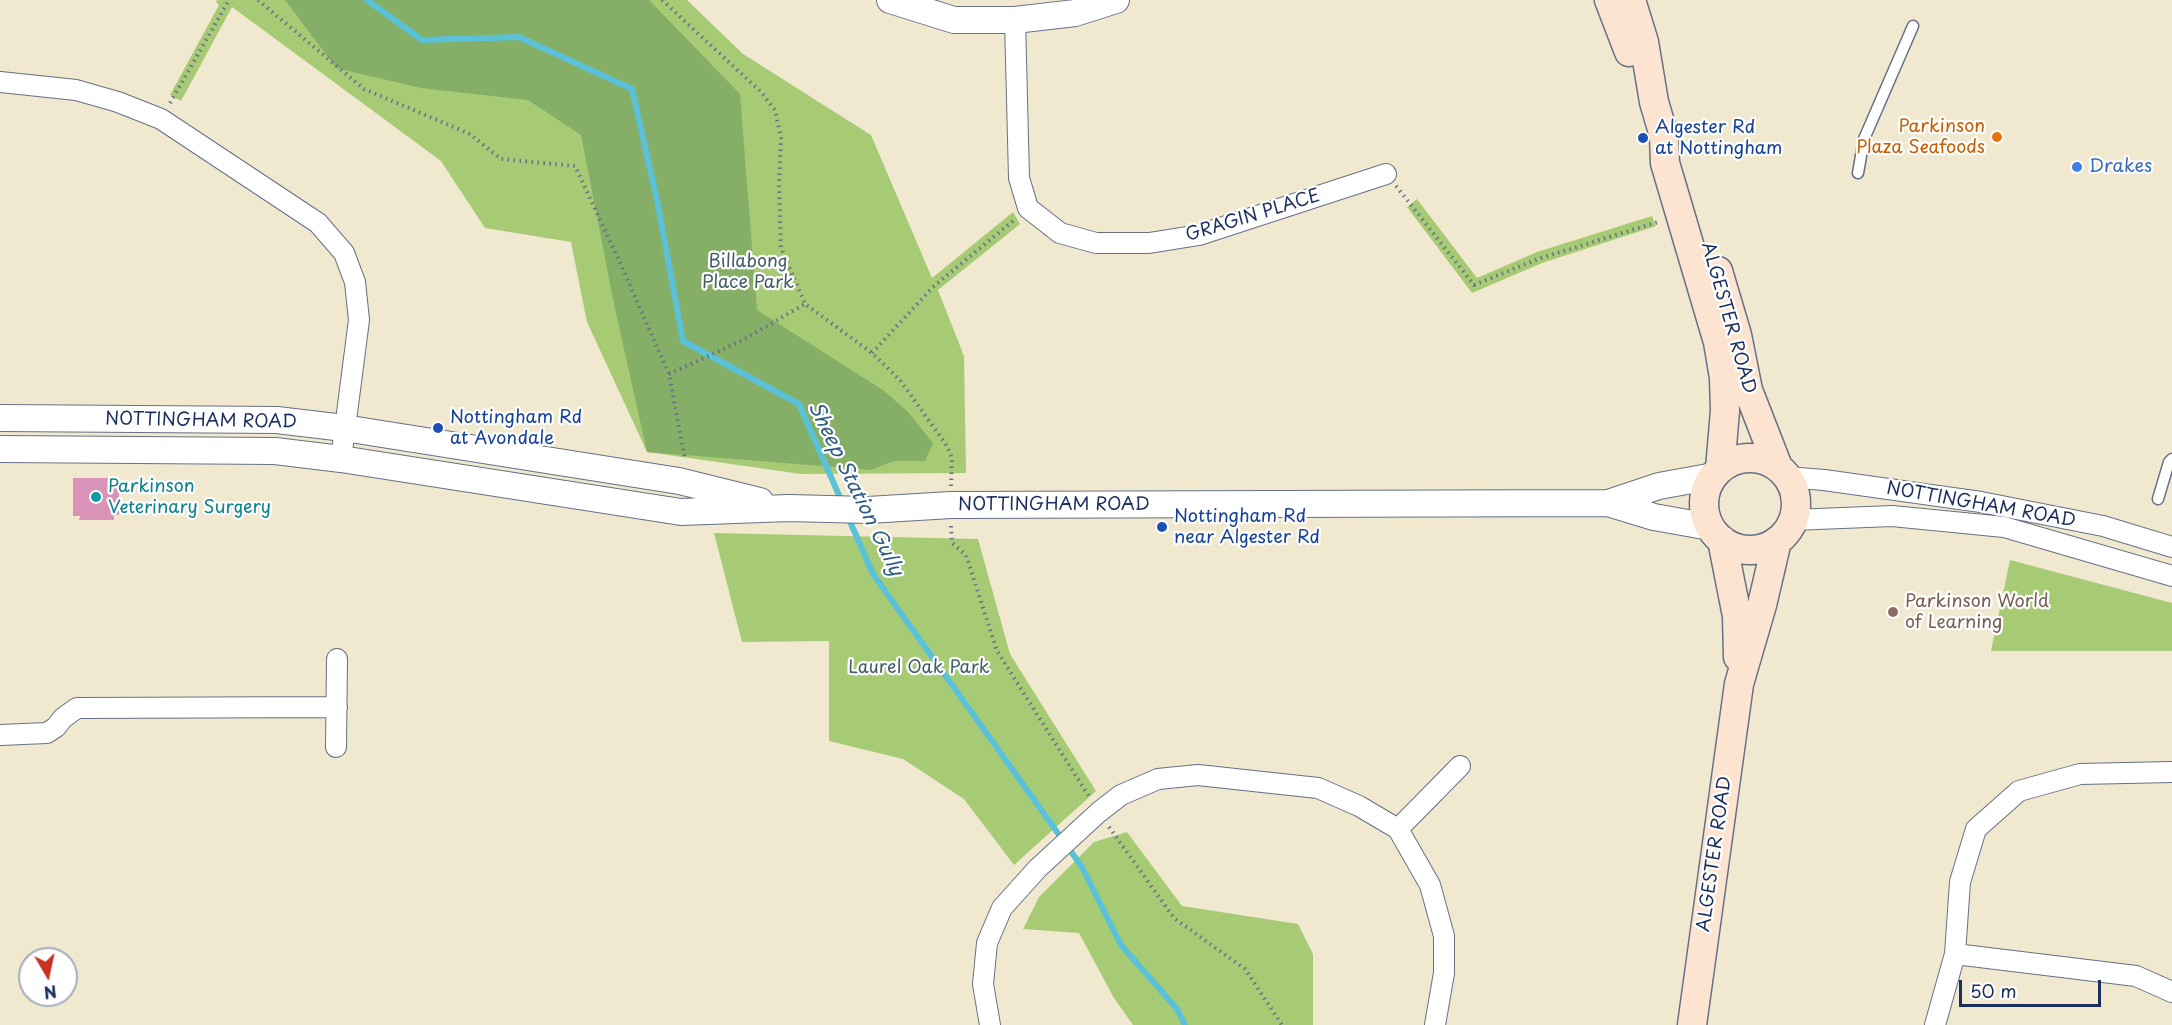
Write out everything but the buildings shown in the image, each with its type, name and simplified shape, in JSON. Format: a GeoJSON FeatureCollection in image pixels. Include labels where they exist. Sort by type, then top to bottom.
{"type":"FeatureCollection","features":[{"type":"Feature","properties":{"kind":"main road","name":"ALGESTER ROAD"},"geometry":{"type":"LineString","coordinates":[[1609,0],[1628,48],[1654,102]]}},
{"type":"Feature","properties":{"kind":"main road","name":"ALGESTER ROAD"},"geometry":{"type":"LineString","coordinates":[[1631,0],[1644,42],[1654,102],[1664,136],[1665,163],[1712,322],[1724,378],[1725,411],[1717,472]]}},
{"type":"Feature","properties":{"kind":"main road","name":"ALGESTER ROAD"},"geometry":{"type":"LineString","coordinates":[[1664,136],[1678,159],[1722,283],[1737,334],[1748,390],[1782,472]]}},
{"type":"Feature","properties":{"kind":"main road"},"geometry":{"type":"LineString","coordinates":[[1749,458],[1764,460],[1782,472],[1794,490],[1796,505],[1785,530],[1764,547],[1749,550],[1735,547],[1716,533],[1705,514],[1704,500],[1707,487],[1717,472],[1734,461],[1749,458]]}},
{"type":"Feature","properties":{"kind":"main road","name":"ALGESTER ROAD"},"geometry":{"type":"LineString","coordinates":[[1692,1025],[1739,684],[1785,530]]}},
{"type":"Feature","properties":{"kind":"main road","name":"ALGESTER ROAD"},"geometry":{"type":"LineString","coordinates":[[1716,533],[1737,616],[1739,684]]}},
{"type":"Feature","properties":{"kind":"street"},"geometry":{"type":"LineString","coordinates":[[890,0],[954,20],[1015,20],[1075,13],[1116,0]]}},
{"type":"Feature","properties":{"kind":"street"},"geometry":{"type":"LineString","coordinates":[[1015,20],[1019,178],[1028,208]]}},
{"type":"Feature","properties":{"kind":"street"},"geometry":{"type":"LineString","coordinates":[[0,82],[76,90],[118,102],[161,119],[318,223],[344,253],[355,282],[358,320],[341,459]]}},
{"type":"Feature","properties":{"kind":"street","name":"GRAGIN PLACE"},"geometry":{"type":"LineString","coordinates":[[1028,208],[1060,234],[1096,243],[1149,243],[1199,235],[1386,174]]}},
{"type":"Feature","properties":{"kind":"street","name":"NOTTINGHAM ROAD"},"geometry":{"type":"LineString","coordinates":[[0,418],[277,420],[344,428],[679,481],[789,508]]}},
{"type":"Feature","properties":{"kind":"street","name":"NOTTINGHAM ROAD"},"geometry":{"type":"LineString","coordinates":[[0,448],[275,451],[341,459],[681,512],[789,508],[868,510],[951,506],[1608,502],[1717,472]]}},
{"type":"Feature","properties":{"kind":"street","name":"NOTTINGHAM ROAD"},"geometry":{"type":"LineString","coordinates":[[1782,472],[1981,502],[2103,526],[2172,547]]}},
{"type":"Feature","properties":{"kind":"street","name":"NOTTINGHAM ROAD"},"geometry":{"type":"LineString","coordinates":[[1608,502],[1716,533]]}},
{"type":"Feature","properties":{"kind":"street","name":"NOTTINGHAM ROAD"},"geometry":{"type":"LineString","coordinates":[[1785,530],[1892,516],[2004,526],[2172,576]]}},
{"type":"Feature","properties":{"kind":"street"},"geometry":{"type":"LineString","coordinates":[[336,747],[337,660]]}},
{"type":"Feature","properties":{"kind":"street"},"geometry":{"type":"LineString","coordinates":[[0,735],[47,733],[77,708],[337,707]]}},
{"type":"Feature","properties":{"kind":"street"},"geometry":{"type":"LineString","coordinates":[[1398,829],[1460,766]]}},
{"type":"Feature","properties":{"kind":"street"},"geometry":{"type":"LineString","coordinates":[[1935,1025],[1955,954],[1960,882],[1976,829],[2019,791],[2080,774],[2172,772]]}},
{"type":"Feature","properties":{"kind":"street"},"geometry":{"type":"LineString","coordinates":[[990,1025],[983,984],[987,943],[1002,908],[1038,868],[1121,795],[1158,779],[1198,775],[1318,788],[1359,806],[1398,829],[1430,885],[1444,936],[1444,974],[1435,1025]]}},
{"type":"Feature","properties":{"kind":"street"},"geometry":{"type":"LineString","coordinates":[[1955,954],[2136,976],[2172,992]]}},
{"type":"Feature","properties":{"kind":"lane"},"geometry":{"type":"LineString","coordinates":[[1858,173],[1864,139],[1912,26]]}},
{"type":"Feature","properties":{"kind":"lane"},"geometry":{"type":"LineString","coordinates":[[2158,499],[2169,462],[2172,459]]}},
{"type":"Feature","properties":{"kind":"path"},"geometry":{"type":"LineString","coordinates":[[161,119],[229,0]]}},
{"type":"Feature","properties":{"kind":"path"},"geometry":{"type":"LineString","coordinates":[[258,0],[364,89],[470,134],[501,159],[575,166],[669,374],[686,467]]}},
{"type":"Feature","properties":{"kind":"path"},"geometry":{"type":"LineString","coordinates":[[1386,174],[1474,285],[1538,259],[1658,222],[1660,229]]}},
{"type":"Feature","properties":{"kind":"path"},"geometry":{"type":"LineString","coordinates":[[872,353],[933,287],[1028,208]]}},
{"type":"Feature","properties":{"kind":"path"},"geometry":{"type":"LineString","coordinates":[[669,374],[743,340],[805,304]]}},
{"type":"Feature","properties":{"kind":"green space","name":"Billabong Place Park"},"geometry":{"type":"Polygon","coordinates":[[[217,0],[687,0],[743,54],[871,135],[932,278],[1013,212],[1020,224],[938,290],[964,356],[966,473],[801,474],[647,452],[587,322],[571,242],[485,228],[441,161],[232,7],[181,101],[170,95],[219,5],[217,0]]]}},
{"type":"Feature","properties":{"kind":"green space"},"geometry":{"type":"Polygon","coordinates":[[[285,0],[649,0],[740,94],[757,310],[883,390],[908,412],[933,443],[925,461],[894,461],[870,470],[647,452],[614,304],[581,135],[528,100],[421,88],[336,68],[285,0]]]}},
{"type":"Feature","properties":{"kind":"green space"},"geometry":{"type":"Polygon","coordinates":[[[1417,199],[1477,278],[1537,252],[1652,216],[1656,226],[1542,263],[1472,293],[1407,207],[1417,199]]]}},
{"type":"Feature","properties":{"kind":"green space","name":"Laurel Oak Park"},"geometry":{"type":"Polygon","coordinates":[[[714,533],[978,539],[1010,654],[1096,791],[1014,865],[964,799],[903,759],[829,741],[829,641],[742,642],[714,533]]]}},
{"type":"Feature","properties":{"kind":"green space"},"geometry":{"type":"Polygon","coordinates":[[[2010,560],[2172,603],[2172,651],[1991,651],[2010,560]]]}},
{"type":"Feature","properties":{"kind":"green space"},"geometry":{"type":"Polygon","coordinates":[[[1127,832],[1182,906],[1298,924],[1313,954],[1313,1025],[1133,1025],[1114,998],[1079,933],[1023,929],[1039,897],[1094,842],[1127,832]]]}},
{"type":"Feature","properties":{"kind":"waterway","name":"Sheep Station Gully"},"geometry":{"type":"LineString","coordinates":[[367,0],[422,40],[519,37],[632,89],[657,200],[683,341],[799,404],[842,502]]}},
{"type":"Feature","properties":{"kind":"waterway","name":"Sheep Station Gully"},"geometry":{"type":"LineString","coordinates":[[848,517],[873,574],[1082,867],[1121,945],[1177,1009],[1185,1025]]}},
{"type":"Feature","properties":{"kind":"place","name":"Parkinson Plaza Seafoods"},"geometry":{"type":"Point","coordinates":[1997,137]}},
{"type":"Feature","properties":{"kind":"place","name":"Algester Rd at Nottingham"},"geometry":{"type":"Point","coordinates":[1643,138]}},
{"type":"Feature","properties":{"kind":"place","name":"Drakes"},"geometry":{"type":"Point","coordinates":[2077,167]}},
{"type":"Feature","properties":{"kind":"place","name":"Nottingham Rd at Avondale"},"geometry":{"type":"Point","coordinates":[438,428]}},
{"type":"Feature","properties":{"kind":"place","name":"Parkinson Veterinary Surgery"},"geometry":{"type":"Point","coordinates":[96,497]}},
{"type":"Feature","properties":{"kind":"place","name":"Nottingham Rd near Algester Rd"},"geometry":{"type":"Point","coordinates":[1162,527]}},
{"type":"Feature","properties":{"kind":"place","name":"Parkinson World of Learning"},"geometry":{"type":"Point","coordinates":[1893,612]}}]}
